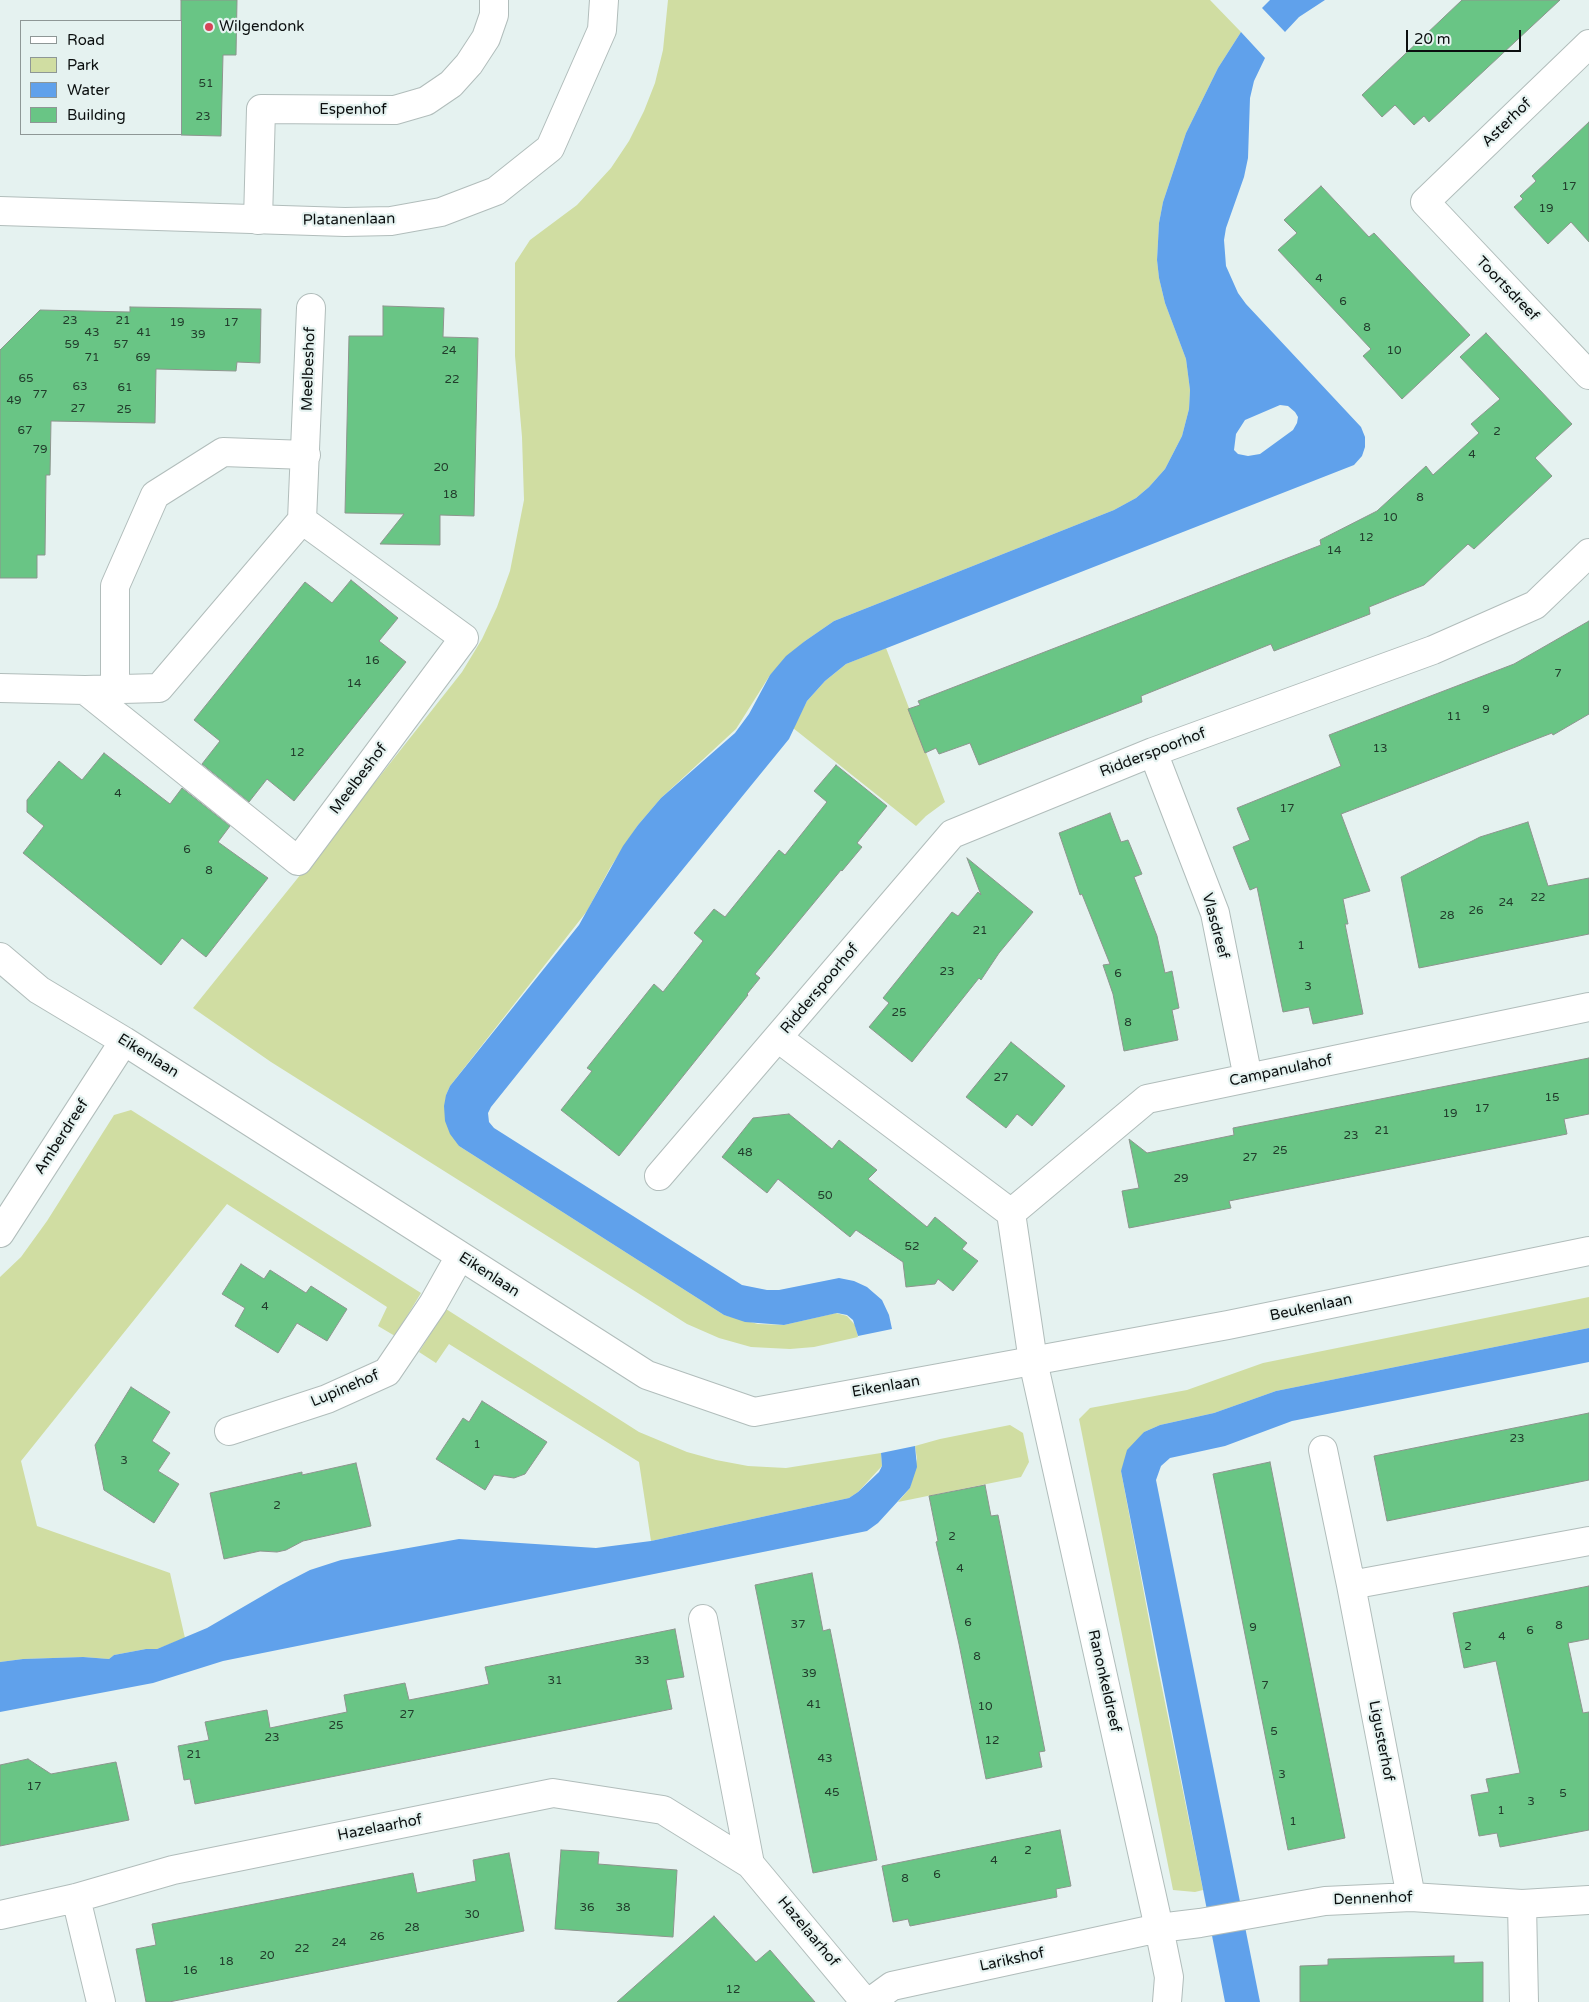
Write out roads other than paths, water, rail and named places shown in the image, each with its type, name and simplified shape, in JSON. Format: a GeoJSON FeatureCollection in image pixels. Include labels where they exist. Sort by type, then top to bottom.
{"type":"FeatureCollection","features":[{"type":"Feature","properties":{"kind":"street","name":"Espenhof"},"geometry":{"type":"LineString","coordinates":[[258,220],[261,109],[395,110],[426,101],[451,84],[469,64],[486,38],[494,15],[494,0]]}},
{"type":"Feature","properties":{"kind":"street","name":"Platanenlaan"},"geometry":{"type":"LineString","coordinates":[[0,211],[258,220],[391,221],[441,212],[496,191],[550,148],[602,30],[604,0]]}},
{"type":"Feature","properties":{"kind":"street","name":"Asterhof"},"geometry":{"type":"LineString","coordinates":[[1425,202],[1589,44]]}},
{"type":"Feature","properties":{"kind":"street","name":"Toortsdreef"},"geometry":{"type":"LineString","coordinates":[[1425,202],[1589,375]]}},
{"type":"Feature","properties":{"kind":"street","name":"Meelbeshof"},"geometry":{"type":"LineString","coordinates":[[85,690],[298,861],[464,638],[302,520],[311,308]]}},
{"type":"Feature","properties":{"kind":"street"},"geometry":{"type":"LineString","coordinates":[[115,689],[114,586],[155,495],[223,452],[306,455]]}},
{"type":"Feature","properties":{"kind":"street"},"geometry":{"type":"LineString","coordinates":[[0,688],[85,690],[159,688],[302,520]]}},
{"type":"Feature","properties":{"kind":"street","name":"Ridderspoorhof"},"geometry":{"type":"LineString","coordinates":[[659,1176],[952,834],[1153,752],[1433,650],[1536,606],[1589,553]]}},
{"type":"Feature","properties":{"kind":"street","name":"Vlasdreef"},"geometry":{"type":"LineString","coordinates":[[1153,752],[1215,913],[1248,1078]]}},
{"type":"Feature","properties":{"kind":"street","name":"Eikenlaan"},"geometry":{"type":"LineString","coordinates":[[0,956],[39,990],[124,1041],[647,1375],[754,1412],[1033,1361]]}},
{"type":"Feature","properties":{"kind":"street","name":"Campanulahof"},"geometry":{"type":"LineString","coordinates":[[1011,1213],[1147,1099],[1589,1007]]}},
{"type":"Feature","properties":{"kind":"street","name":"Ridderspoorhof"},"geometry":{"type":"LineString","coordinates":[[778,1038],[1011,1213]]}},
{"type":"Feature","properties":{"kind":"street","name":"Amberdreef"},"geometry":{"type":"LineString","coordinates":[[0,1233],[124,1041]]}},
{"type":"Feature","properties":{"kind":"street"},"geometry":{"type":"LineString","coordinates":[[1011,1213],[1033,1361]]}},
{"type":"Feature","properties":{"kind":"street","name":"Beukenlaan"},"geometry":{"type":"LineString","coordinates":[[1033,1361],[1228,1326],[1589,1250]]}},
{"type":"Feature","properties":{"kind":"street","name":"Lupinehof"},"geometry":{"type":"LineString","coordinates":[[229,1431],[327,1399],[387,1372],[433,1304],[460,1256]]}},
{"type":"Feature","properties":{"kind":"street","name":"Ranonkeldreef"},"geometry":{"type":"LineString","coordinates":[[1033,1361],[1169,1977],[1168,2002]]}},
{"type":"Feature","properties":{"kind":"street","name":"Ligusterhof"},"geometry":{"type":"LineString","coordinates":[[1323,1450],[1411,1897]]}},
{"type":"Feature","properties":{"kind":"street"},"geometry":{"type":"LineString","coordinates":[[1351,1585],[1589,1541]]}},
{"type":"Feature","properties":{"kind":"street","name":"Hazelaarhof"},"geometry":{"type":"LineString","coordinates":[[703,1619],[750,1864]]}},
{"type":"Feature","properties":{"kind":"street","name":"Hazelaarhof"},"geometry":{"type":"LineString","coordinates":[[0,1914],[76,1898],[173,1870],[553,1793],[663,1810],[750,1864],[865,2002]]}},
{"type":"Feature","properties":{"kind":"street","name":"Dennenhof"},"geometry":{"type":"LineString","coordinates":[[1158,1928],[1200,1923],[1324,1901],[1411,1897],[1522,1904],[1589,1900]]}},
{"type":"Feature","properties":{"kind":"street"},"geometry":{"type":"LineString","coordinates":[[76,1898],[102,2002]]}},
{"type":"Feature","properties":{"kind":"street"},"geometry":{"type":"LineString","coordinates":[[1522,1904],[1524,2002]]}},
{"type":"Feature","properties":{"kind":"street","name":"Larikshof"},"geometry":{"type":"LineString","coordinates":[[870,2002],[892,1986],[1158,1928]]}},
{"type":"Feature","properties":{"kind":"water"},"geometry":{"type":"Polygon","coordinates":[[[1270,0],[1325,0],[1299,17],[1285,32],[1262,8],[1270,0]]]}},
{"type":"Feature","properties":{"kind":"water"},"geometry":{"type":"Polygon","coordinates":[[[1241,32],[1265,58],[1254,81],[1250,98],[1248,158],[1244,177],[1226,228],[1224,240],[1226,266],[1238,293],[1246,304],[1361,427],[1365,437],[1365,447],[1362,456],[1354,465],[846,664],[825,681],[807,701],[789,739],[608,961],[488,1113],[489,1122],[494,1128],[742,1285],[767,1290],[779,1290],[839,1278],[854,1281],[867,1287],[882,1300],[889,1315],[892,1329],[858,1336],[853,1320],[847,1315],[837,1313],[784,1325],[745,1322],[724,1315],[459,1146],[450,1134],[445,1121],[444,1106],[446,1095],[450,1086],[579,925],[623,846],[638,825],[661,798],[735,733],[749,714],[770,675],[786,656],[834,621],[1114,510],[1136,498],[1165,469],[1182,436],[1189,409],[1190,390],[1186,359],[1165,303],[1159,278],[1157,260],[1159,223],[1163,202],[1186,133],[1218,68],[1241,32]],[[1280,405],[1245,420],[1236,434],[1234,450],[1238,454],[1248,456],[1260,454],[1293,430],[1298,417],[1288,406],[1280,405]]]}},
{"type":"Feature","properties":{"kind":"water"},"geometry":{"type":"Polygon","coordinates":[[[1589,1328],[1589,1362],[1292,1421],[1225,1446],[1170,1458],[1161,1466],[1156,1480],[1260,2002],[1225,2002],[1121,1471],[1127,1450],[1144,1432],[1160,1425],[1214,1413],[1276,1391],[1589,1328]]]}},
{"type":"Feature","properties":{"kind":"water"},"geometry":{"type":"Polygon","coordinates":[[[915,1446],[917,1467],[910,1488],[878,1523],[867,1531],[223,1661],[153,1683],[0,1712],[0,1662],[23,1659],[83,1657],[109,1659],[114,1655],[146,1649],[157,1649],[207,1628],[310,1570],[341,1560],[459,1539],[596,1548],[651,1541],[849,1498],[879,1472],[882,1466],[881,1453],[915,1446]]]}},
{"type":"Feature","properties":{"kind":"place","name":"Wilgendonk"},"geometry":{"type":"Point","coordinates":[209,27]}}]}
